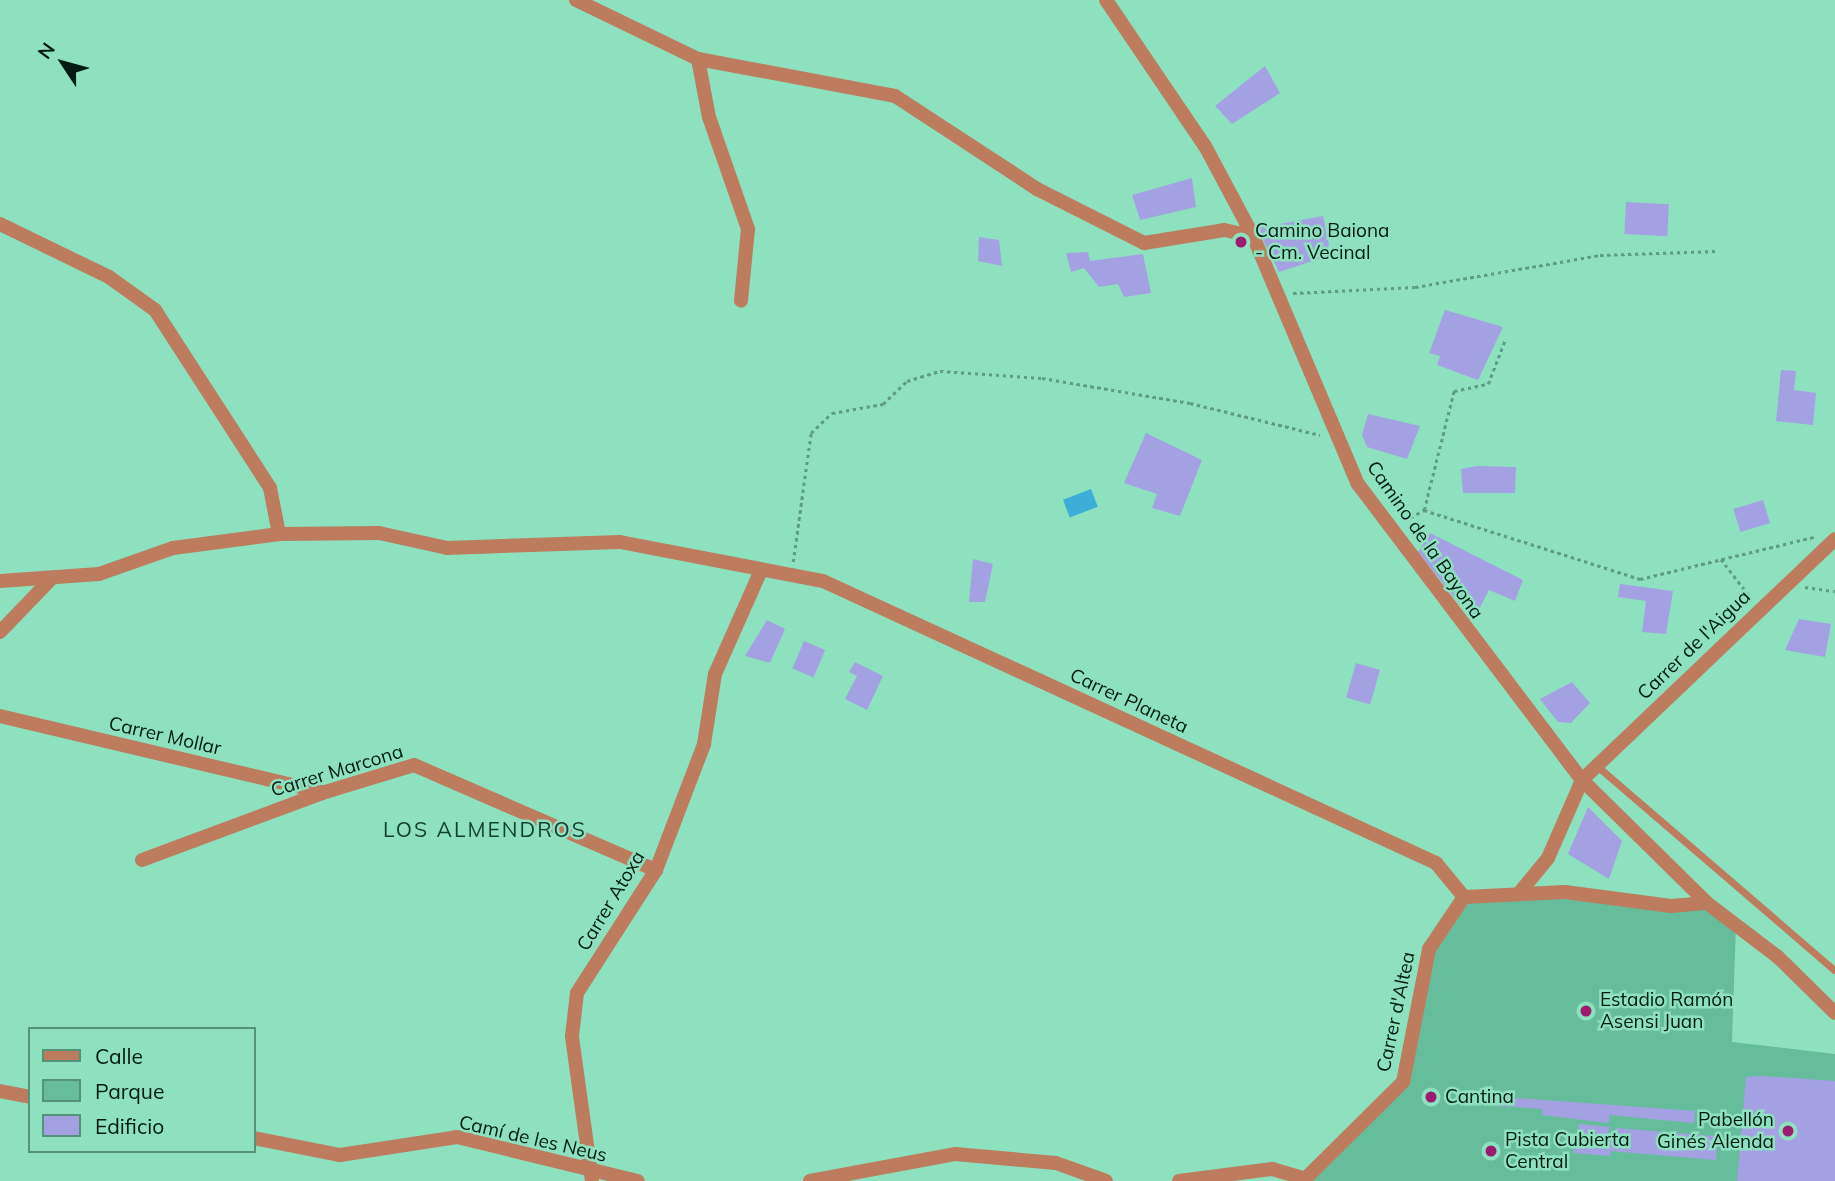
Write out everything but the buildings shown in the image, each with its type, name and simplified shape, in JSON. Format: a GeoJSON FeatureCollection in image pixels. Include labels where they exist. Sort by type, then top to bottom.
{"type":"FeatureCollection","features":[{"type":"Feature","properties":{"kind":"street"},"geometry":{"type":"LineString","coordinates":[[576,0],[698,59],[895,96],[1037,189],[1144,243],[1224,230],[1253,236]]}},
{"type":"Feature","properties":{"kind":"street","name":"Camino de la Bayona"},"geometry":{"type":"LineString","coordinates":[[1106,0],[1205,146],[1253,236],[1358,484],[1390,529],[1582,780],[1707,903],[1778,957],[1835,1013]]}},
{"type":"Feature","properties":{"kind":"street"},"geometry":{"type":"LineString","coordinates":[[698,59],[709,117],[748,229],[740,301]]}},
{"type":"Feature","properties":{"kind":"street"},"geometry":{"type":"LineString","coordinates":[[0,224],[109,277],[155,310],[270,488],[279,534]]}},
{"type":"Feature","properties":{"kind":"street","name":"Carrer Planeta"},"geometry":{"type":"LineString","coordinates":[[0,581],[99,574],[173,548],[279,534],[379,533],[447,548],[620,542],[761,570],[792,572],[823,581],[1436,863],[1464,897]]}},
{"type":"Feature","properties":{"kind":"street","name":"Carrer de l'Aigua"},"geometry":{"type":"LineString","coordinates":[[1582,780],[1785,584],[1829,537]]}},
{"type":"Feature","properties":{"kind":"street","name":"Carrer Atoxa"},"geometry":{"type":"LineString","coordinates":[[591,1177],[572,1036],[578,993],[656,870],[704,744],[715,674],[731,628],[761,570]]}},
{"type":"Feature","properties":{"kind":"street"},"geometry":{"type":"LineString","coordinates":[[0,632],[51,579]]}},
{"type":"Feature","properties":{"kind":"street","name":"Carrer Mollar"},"geometry":{"type":"LineString","coordinates":[[0,716],[322,793]]}},
{"type":"Feature","properties":{"kind":"street","name":"Carrer Marcona"},"geometry":{"type":"LineString","coordinates":[[142,860],[322,793],[414,765],[656,870]]}},
{"type":"Feature","properties":{"kind":"street"},"geometry":{"type":"LineString","coordinates":[[1521,891],[1548,858],[1582,780]]}},
{"type":"Feature","properties":{"kind":"street"},"geometry":{"type":"LineString","coordinates":[[1464,897],[1521,891],[1671,906],[1707,903]]}},
{"type":"Feature","properties":{"kind":"street","name":"Carrer d'Altea"},"geometry":{"type":"LineString","coordinates":[[1304,1180],[1403,1082],[1429,949],[1464,897]]}},
{"type":"Feature","properties":{"kind":"street"},"geometry":{"type":"LineString","coordinates":[[0,1091],[28,1097]]}},
{"type":"Feature","properties":{"kind":"street","name":"Camí de les Neus"},"geometry":{"type":"LineString","coordinates":[[256,1138],[340,1155],[457,1137],[591,1177],[638,1181]]}},
{"type":"Feature","properties":{"kind":"street"},"geometry":{"type":"LineString","coordinates":[[810,1181],[858,1178],[955,1154],[1056,1163],[1107,1181]]}},
{"type":"Feature","properties":{"kind":"street"},"geometry":{"type":"LineString","coordinates":[[1179,1181],[1272,1169],[1304,1180]]}},
{"type":"Feature","properties":{"kind":"lane"},"geometry":{"type":"LineString","coordinates":[[1597,766],[1834,970]]}},
{"type":"Feature","properties":{"kind":"path"},"geometry":{"type":"LineString","coordinates":[[1278,294],[1415,287],[1600,255],[1717,251]]}},
{"type":"Feature","properties":{"kind":"path"},"geometry":{"type":"LineString","coordinates":[[1390,529],[1424,509],[1454,391],[1488,384],[1506,340]]}},
{"type":"Feature","properties":{"kind":"path"},"geometry":{"type":"LineString","coordinates":[[792,572],[811,433],[832,413],[883,404],[907,381],[940,371],[1042,378],[1190,403],[1339,439]]}},
{"type":"Feature","properties":{"kind":"path"},"geometry":{"type":"LineString","coordinates":[[1424,509],[1640,579],[1829,537]]}},
{"type":"Feature","properties":{"kind":"path"},"geometry":{"type":"LineString","coordinates":[[1721,559],[1759,609]]}},
{"type":"Feature","properties":{"kind":"path"},"geometry":{"type":"LineString","coordinates":[[1785,584],[1835,591]]}},
{"type":"Feature","properties":{"kind":"green space"},"geometry":{"type":"Polygon","coordinates":[[[1521,891],[1707,903],[1736,925],[1732,1042],[1835,1054],[1835,1181],[1303,1181],[1403,1082],[1429,949],[1464,897],[1521,891]]]}},
{"type":"Feature","properties":{"kind":"water"},"geometry":{"type":"Polygon","coordinates":[[[1091,489],[1098,507],[1070,517],[1063,500],[1091,489]]]}},
{"type":"Feature","properties":{"kind":"place","name":"Camino Baiona - Cm. Vecinal"},"geometry":{"type":"Point","coordinates":[1241,242]}},
{"type":"Feature","properties":{"kind":"place","name":"Estadio Ramón Asensi Juan"},"geometry":{"type":"Point","coordinates":[1586,1011]}},
{"type":"Feature","properties":{"kind":"place","name":"Cantina"},"geometry":{"type":"Point","coordinates":[1431,1097]}},
{"type":"Feature","properties":{"kind":"place","name":"Pabellón Ginés Alenda"},"geometry":{"type":"Point","coordinates":[1788,1131]}},
{"type":"Feature","properties":{"kind":"place","name":"Pista Cubierta Central"},"geometry":{"type":"Point","coordinates":[1491,1151]}},
{"type":"Feature","properties":{"kind":"district","name":"LOS ALMENDROS"},"geometry":{"type":"Point","coordinates":[485,829]}}]}
